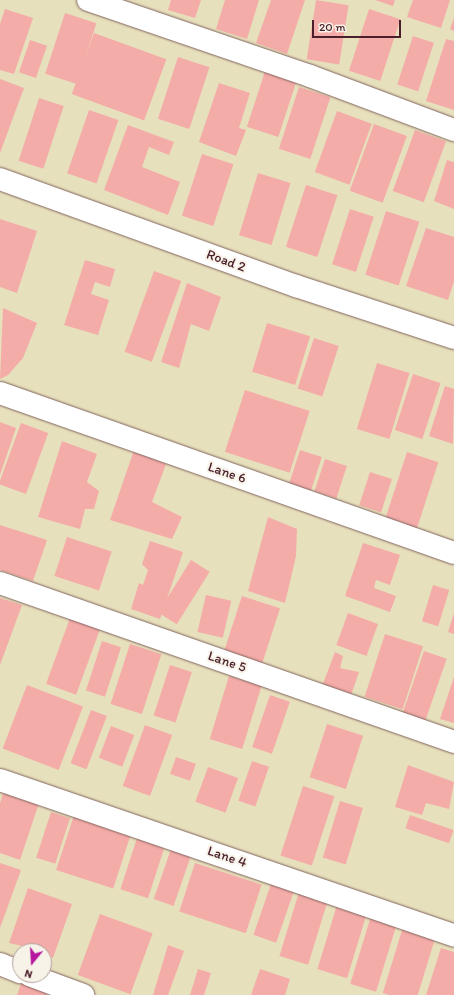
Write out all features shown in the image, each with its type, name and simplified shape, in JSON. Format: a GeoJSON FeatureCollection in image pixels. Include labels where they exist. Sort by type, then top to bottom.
{"type":"FeatureCollection","features":[{"type":"Feature","properties":{"kind":"street"},"geometry":{"type":"LineString","coordinates":[[88,0],[310,76],[454,130]]}},
{"type":"Feature","properties":{"kind":"street","name":"Road 2"},"geometry":{"type":"LineString","coordinates":[[0,179],[454,338]]}},
{"type":"Feature","properties":{"kind":"street","name":"Lane 6"},"geometry":{"type":"LineString","coordinates":[[0,394],[454,553]]}},
{"type":"Feature","properties":{"kind":"street","name":"Lane 5"},"geometry":{"type":"LineString","coordinates":[[0,583],[454,742]]}},
{"type":"Feature","properties":{"kind":"street","name":"Lane 4"},"geometry":{"type":"LineString","coordinates":[[0,780],[454,935]]}},
{"type":"Feature","properties":{"kind":"street"},"geometry":{"type":"LineString","coordinates":[[0,964],[12,969]]}},
{"type":"Feature","properties":{"kind":"street"},"geometry":{"type":"LineString","coordinates":[[51,983],[83,995]]}},
{"type":"Feature","properties":{"kind":"building"},"geometry":{"type":"Polygon","coordinates":[[[171,0],[201,0],[195,18],[168,10],[171,0]]]}},
{"type":"Feature","properties":{"kind":"building"},"geometry":{"type":"Polygon","coordinates":[[[225,0],[259,0],[247,39],[216,29],[225,0]]]}},
{"type":"Feature","properties":{"kind":"building"},"geometry":{"type":"Polygon","coordinates":[[[271,0],[305,0],[287,54],[256,43],[271,0]]]}},
{"type":"Feature","properties":{"kind":"building"},"geometry":{"type":"Polygon","coordinates":[[[316,0],[349,5],[339,64],[307,59],[316,0]]]}},
{"type":"Feature","properties":{"kind":"building"},"geometry":{"type":"Polygon","coordinates":[[[375,0],[395,0],[393,6],[375,0]]]}},
{"type":"Feature","properties":{"kind":"building"},"geometry":{"type":"Polygon","coordinates":[[[413,0],[450,0],[441,28],[407,17],[413,0]]]}},
{"type":"Feature","properties":{"kind":"building"},"geometry":{"type":"Polygon","coordinates":[[[5,9],[33,18],[14,74],[0,70],[0,24],[5,9]]]}},
{"type":"Feature","properties":{"kind":"building"},"geometry":{"type":"Polygon","coordinates":[[[369,9],[400,19],[380,81],[349,71],[369,9]]]}},
{"type":"Feature","properties":{"kind":"building"},"geometry":{"type":"Polygon","coordinates":[[[65,13],[96,23],[77,84],[45,74],[65,13]]]}},
{"type":"Feature","properties":{"kind":"building"},"geometry":{"type":"Polygon","coordinates":[[[454,18],[454,31],[450,29],[454,18]]]}},
{"type":"Feature","properties":{"kind":"building"},"geometry":{"type":"Polygon","coordinates":[[[94,33],[166,59],[144,120],[72,94],[94,33]]]}},
{"type":"Feature","properties":{"kind":"building"},"geometry":{"type":"Polygon","coordinates":[[[413,36],[434,43],[418,91],[397,85],[413,36]]]}},
{"type":"Feature","properties":{"kind":"building"},"geometry":{"type":"Polygon","coordinates":[[[446,39],[454,41],[454,110],[426,101],[446,39]]]}},
{"type":"Feature","properties":{"kind":"building"},"geometry":{"type":"Polygon","coordinates":[[[30,40],[47,46],[36,78],[19,72],[30,40]]]}},
{"type":"Feature","properties":{"kind":"building"},"geometry":{"type":"Polygon","coordinates":[[[178,57],[209,67],[189,129],[158,119],[178,57]]]}},
{"type":"Feature","properties":{"kind":"building"},"geometry":{"type":"Polygon","coordinates":[[[267,65],[298,75],[278,137],[247,127],[267,65]]]}},
{"type":"Feature","properties":{"kind":"building"},"geometry":{"type":"Polygon","coordinates":[[[0,79],[24,88],[0,153],[0,79]]]}},
{"type":"Feature","properties":{"kind":"building"},"geometry":{"type":"Polygon","coordinates":[[[219,83],[250,93],[239,128],[246,130],[236,156],[199,142],[219,83]]]}},
{"type":"Feature","properties":{"kind":"building"},"geometry":{"type":"Polygon","coordinates":[[[299,87],[330,97],[310,159],[279,149],[299,87]]]}},
{"type":"Feature","properties":{"kind":"building"},"geometry":{"type":"Polygon","coordinates":[[[39,98],[64,106],[43,169],[19,161],[39,98]]]}},
{"type":"Feature","properties":{"kind":"building"},"geometry":{"type":"Polygon","coordinates":[[[89,110],[118,120],[96,183],[67,173],[89,110]]]}},
{"type":"Feature","properties":{"kind":"building"},"geometry":{"type":"Polygon","coordinates":[[[337,111],[372,124],[350,185],[315,172],[337,111]]]}},
{"type":"Feature","properties":{"kind":"building"},"geometry":{"type":"Polygon","coordinates":[[[374,124],[407,136],[383,203],[350,191],[374,124]]]}},
{"type":"Feature","properties":{"kind":"building"},"geometry":{"type":"Polygon","coordinates":[[[128,125],[174,142],[169,155],[149,147],[142,167],[180,182],[168,215],[104,190],[128,125]]]}},
{"type":"Feature","properties":{"kind":"building"},"geometry":{"type":"Polygon","coordinates":[[[415,130],[446,141],[424,202],[393,191],[415,130]]]}},
{"type":"Feature","properties":{"kind":"building"},"geometry":{"type":"Polygon","coordinates":[[[202,154],[233,164],[213,226],[182,216],[202,154]]]}},
{"type":"Feature","properties":{"kind":"building"},"geometry":{"type":"Polygon","coordinates":[[[447,160],[454,162],[454,209],[434,201],[447,160]]]}},
{"type":"Feature","properties":{"kind":"building"},"geometry":{"type":"Polygon","coordinates":[[[258,173],[291,183],[272,245],[239,235],[258,173]]]}},
{"type":"Feature","properties":{"kind":"building"},"geometry":{"type":"Polygon","coordinates":[[[306,185],[337,195],[317,257],[286,247],[306,185]]]}},
{"type":"Feature","properties":{"kind":"building"},"geometry":{"type":"Polygon","coordinates":[[[350,209],[374,217],[356,272],[332,264],[350,209]]]}},
{"type":"Feature","properties":{"kind":"building"},"geometry":{"type":"Polygon","coordinates":[[[386,211],[419,222],[399,286],[365,275],[386,211]]]}},
{"type":"Feature","properties":{"kind":"building"},"geometry":{"type":"Polygon","coordinates":[[[0,219],[37,231],[17,293],[0,287],[0,219]]]}},
{"type":"Feature","properties":{"kind":"building"},"geometry":{"type":"Polygon","coordinates":[[[426,228],[454,237],[454,281],[448,300],[406,286],[426,228]]]}},
{"type":"Feature","properties":{"kind":"building"},"geometry":{"type":"Polygon","coordinates":[[[85,260],[115,269],[110,287],[95,282],[91,294],[109,300],[98,335],[64,325],[85,260]]]}},
{"type":"Feature","properties":{"kind":"building"},"geometry":{"type":"Polygon","coordinates":[[[154,271],[181,281],[152,362],[125,352],[154,271]]]}},
{"type":"Feature","properties":{"kind":"building"},"geometry":{"type":"Polygon","coordinates":[[[187,283],[221,297],[209,331],[191,324],[179,368],[161,362],[187,283]]]}},
{"type":"Feature","properties":{"kind":"building"},"geometry":{"type":"Polygon","coordinates":[[[3,308],[37,323],[23,358],[8,375],[0,379],[3,308]]]}},
{"type":"Feature","properties":{"kind":"building"},"geometry":{"type":"Polygon","coordinates":[[[267,323],[310,336],[295,385],[252,372],[267,323]]]}},
{"type":"Feature","properties":{"kind":"building"},"geometry":{"type":"Polygon","coordinates":[[[314,338],[339,346],[322,396],[298,388],[314,338]]]}},
{"type":"Feature","properties":{"kind":"building"},"geometry":{"type":"Polygon","coordinates":[[[377,363],[410,373],[389,439],[357,429],[377,363]]]}},
{"type":"Feature","properties":{"kind":"building"},"geometry":{"type":"Polygon","coordinates":[[[413,374],[441,383],[422,439],[395,430],[413,374]]]}},
{"type":"Feature","properties":{"kind":"building"},"geometry":{"type":"Polygon","coordinates":[[[445,386],[454,389],[453,444],[429,436],[445,386]]]}},
{"type":"Feature","properties":{"kind":"building"},"geometry":{"type":"Polygon","coordinates":[[[245,390],[310,411],[290,473],[225,452],[245,390]]]}},
{"type":"Feature","properties":{"kind":"building"},"geometry":{"type":"Polygon","coordinates":[[[0,422],[16,428],[0,475],[0,422]]]}},
{"type":"Feature","properties":{"kind":"building"},"geometry":{"type":"Polygon","coordinates":[[[21,423],[48,433],[26,494],[0,485],[0,481],[21,423]]]}},
{"type":"Feature","properties":{"kind":"building"},"geometry":{"type":"Polygon","coordinates":[[[62,441],[97,454],[87,482],[99,491],[94,509],[85,509],[80,529],[38,517],[62,441]]]}},
{"type":"Feature","properties":{"kind":"building"},"geometry":{"type":"Polygon","coordinates":[[[134,450],[166,464],[152,502],[182,517],[172,539],[110,520],[134,450]]]}},
{"type":"Feature","properties":{"kind":"building"},"geometry":{"type":"Polygon","coordinates":[[[300,450],[322,457],[311,491],[289,484],[300,450]]]}},
{"type":"Feature","properties":{"kind":"building"},"geometry":{"type":"Polygon","coordinates":[[[407,452],[438,462],[415,534],[384,524],[407,452]]]}},
{"type":"Feature","properties":{"kind":"building"},"geometry":{"type":"Polygon","coordinates":[[[325,459],[347,466],[336,498],[314,491],[325,459]]]}},
{"type":"Feature","properties":{"kind":"building"},"geometry":{"type":"Polygon","coordinates":[[[370,472],[392,479],[381,512],[359,505],[370,472]]]}},
{"type":"Feature","properties":{"kind":"building"},"geometry":{"type":"Polygon","coordinates":[[[268,517],[297,529],[296,556],[285,603],[248,591],[268,517]]]}},
{"type":"Feature","properties":{"kind":"building"},"geometry":{"type":"Polygon","coordinates":[[[0,525],[47,540],[33,581],[0,570],[0,525]]]}},
{"type":"Feature","properties":{"kind":"building"},"geometry":{"type":"Polygon","coordinates":[[[67,537],[112,552],[99,591],[54,576],[67,537]]]}},
{"type":"Feature","properties":{"kind":"building"},"geometry":{"type":"Polygon","coordinates":[[[150,541],[183,552],[160,619],[131,609],[139,583],[143,585],[148,570],[142,564],[150,541]]]}},
{"type":"Feature","properties":{"kind":"building"},"geometry":{"type":"Polygon","coordinates":[[[363,543],[400,555],[390,585],[376,580],[374,588],[396,596],[390,612],[345,596],[363,543]]]}},
{"type":"Feature","properties":{"kind":"building"},"geometry":{"type":"Polygon","coordinates":[[[191,560],[210,572],[177,624],[158,613],[191,560]]]}},
{"type":"Feature","properties":{"kind":"building"},"geometry":{"type":"Polygon","coordinates":[[[433,585],[449,590],[438,626],[422,621],[433,585]]]}},
{"type":"Feature","properties":{"kind":"building"},"geometry":{"type":"Polygon","coordinates":[[[206,595],[231,601],[223,638],[197,632],[206,595]]]}},
{"type":"Feature","properties":{"kind":"building"},"geometry":{"type":"Polygon","coordinates":[[[242,596],[280,608],[262,664],[224,652],[242,596]]]}},
{"type":"Feature","properties":{"kind":"building"},"geometry":{"type":"Polygon","coordinates":[[[0,598],[22,605],[0,665],[0,598]]]}},
{"type":"Feature","properties":{"kind":"building"},"geometry":{"type":"Polygon","coordinates":[[[348,613],[378,624],[366,656],[336,645],[348,613]]]}},
{"type":"Feature","properties":{"kind":"building"},"geometry":{"type":"Polygon","coordinates":[[[454,613],[454,634],[448,632],[454,613]]]}},
{"type":"Feature","properties":{"kind":"building"},"geometry":{"type":"Polygon","coordinates":[[[70,618],[100,629],[76,695],[46,684],[70,618]]]}},
{"type":"Feature","properties":{"kind":"building"},"geometry":{"type":"Polygon","coordinates":[[[385,634],[423,646],[403,709],[365,697],[385,634]]]}},
{"type":"Feature","properties":{"kind":"building"},"geometry":{"type":"Polygon","coordinates":[[[102,641],[121,647],[105,697],[86,690],[102,641]]]}},
{"type":"Feature","properties":{"kind":"building"},"geometry":{"type":"Polygon","coordinates":[[[130,644],[161,654],[142,714],[111,704],[130,644]]]}},
{"type":"Feature","properties":{"kind":"building"},"geometry":{"type":"Polygon","coordinates":[[[424,651],[447,659],[424,724],[402,716],[424,651]]]}},
{"type":"Feature","properties":{"kind":"building"},"geometry":{"type":"Polygon","coordinates":[[[335,652],[343,656],[340,668],[359,672],[350,698],[321,689],[335,652]]]}},
{"type":"Feature","properties":{"kind":"building"},"geometry":{"type":"Polygon","coordinates":[[[170,665],[192,672],[175,723],[154,715],[170,665]]]}},
{"type":"Feature","properties":{"kind":"building"},"geometry":{"type":"Polygon","coordinates":[[[229,676],[262,686],[242,749],[210,739],[229,676]]]}},
{"type":"Feature","properties":{"kind":"building"},"geometry":{"type":"Polygon","coordinates":[[[454,677],[454,723],[440,719],[454,677]]]}},
{"type":"Feature","properties":{"kind":"building"},"geometry":{"type":"Polygon","coordinates":[[[27,685],[83,707],[59,770],[3,748],[27,685]]]}},
{"type":"Feature","properties":{"kind":"building"},"geometry":{"type":"Polygon","coordinates":[[[270,695],[290,702],[272,754],[252,747],[270,695]]]}},
{"type":"Feature","properties":{"kind":"building"},"geometry":{"type":"Polygon","coordinates":[[[91,710],[107,716],[86,769],[71,763],[91,710]]]}},
{"type":"Feature","properties":{"kind":"building"},"geometry":{"type":"Polygon","coordinates":[[[327,724],[363,736],[346,789],[310,777],[327,724]]]}},
{"type":"Feature","properties":{"kind":"building"},"geometry":{"type":"Polygon","coordinates":[[[145,725],[172,735],[150,796],[123,786],[145,725]]]}},
{"type":"Feature","properties":{"kind":"building"},"geometry":{"type":"Polygon","coordinates":[[[111,726],[134,735],[122,767],[99,758],[111,726]]]}},
{"type":"Feature","properties":{"kind":"building"},"geometry":{"type":"Polygon","coordinates":[[[176,757],[196,764],[190,781],[170,774],[176,757]]]}},
{"type":"Feature","properties":{"kind":"building"},"geometry":{"type":"Polygon","coordinates":[[[252,761],[269,767],[255,807],[238,801],[252,761]]]}},
{"type":"Feature","properties":{"kind":"building"},"geometry":{"type":"Polygon","coordinates":[[[408,765],[454,782],[449,809],[426,803],[422,815],[395,807],[408,765]]]}},
{"type":"Feature","properties":{"kind":"building"},"geometry":{"type":"Polygon","coordinates":[[[208,767],[238,778],[225,813],[195,802],[208,767]]]}},
{"type":"Feature","properties":{"kind":"building"},"geometry":{"type":"Polygon","coordinates":[[[303,786],[334,796],[312,866],[280,855],[303,786]]]}},
{"type":"Feature","properties":{"kind":"building"},"geometry":{"type":"Polygon","coordinates":[[[4,791],[39,803],[20,860],[0,853],[0,803],[4,791]]]}},
{"type":"Feature","properties":{"kind":"building"},"geometry":{"type":"Polygon","coordinates":[[[340,801],[363,808],[346,864],[323,857],[340,801]]]}},
{"type":"Feature","properties":{"kind":"building"},"geometry":{"type":"Polygon","coordinates":[[[51,812],[70,818],[55,864],[36,858],[51,812]]]}},
{"type":"Feature","properties":{"kind":"building"},"geometry":{"type":"Polygon","coordinates":[[[75,812],[132,831],[113,889],[56,870],[75,812]]]}},
{"type":"Feature","properties":{"kind":"building"},"geometry":{"type":"Polygon","coordinates":[[[410,815],[453,830],[449,843],[405,828],[410,815]]]}},
{"type":"Feature","properties":{"kind":"building"},"geometry":{"type":"Polygon","coordinates":[[[138,835],[166,844],[148,898],[120,889],[138,835]]]}},
{"type":"Feature","properties":{"kind":"building"},"geometry":{"type":"Polygon","coordinates":[[[171,849],[191,856],[174,906],[154,899],[171,849]]]}},
{"type":"Feature","properties":{"kind":"building"},"geometry":{"type":"Polygon","coordinates":[[[0,863],[21,870],[0,928],[0,863]]]}},
{"type":"Feature","properties":{"kind":"building"},"geometry":{"type":"Polygon","coordinates":[[[195,863],[262,885],[246,933],[179,912],[195,863]]]}},
{"type":"Feature","properties":{"kind":"building"},"geometry":{"type":"Polygon","coordinates":[[[272,881],[295,889],[276,943],[253,935],[272,881]]]}},
{"type":"Feature","properties":{"kind":"building"},"geometry":{"type":"Polygon","coordinates":[[[28,888],[72,904],[53,958],[52,943],[9,943],[28,888]]]}},
{"type":"Feature","properties":{"kind":"building"},"geometry":{"type":"Polygon","coordinates":[[[299,892],[328,901],[308,965],[279,956],[299,892]]]}},
{"type":"Feature","properties":{"kind":"building"},"geometry":{"type":"Polygon","coordinates":[[[337,905],[367,914],[347,978],[317,969],[337,905]]]}},
{"type":"Feature","properties":{"kind":"building"},"geometry":{"type":"Polygon","coordinates":[[[100,914],[153,933],[130,994],[78,975],[100,914]]]}},
{"type":"Feature","properties":{"kind":"building"},"geometry":{"type":"Polygon","coordinates":[[[371,916],[397,924],[376,992],[350,984],[371,916]]]}},
{"type":"Feature","properties":{"kind":"building"},"geometry":{"type":"Polygon","coordinates":[[[403,927],[436,937],[418,995],[389,995],[383,993],[403,927]]]}},
{"type":"Feature","properties":{"kind":"building"},"geometry":{"type":"Polygon","coordinates":[[[168,945],[184,951],[168,995],[153,995],[168,945]]]}},
{"type":"Feature","properties":{"kind":"building"},"geometry":{"type":"Polygon","coordinates":[[[441,948],[454,952],[454,995],[426,995],[441,948]]]}},
{"type":"Feature","properties":{"kind":"building"},"geometry":{"type":"Polygon","coordinates":[[[198,969],[211,973],[204,995],[190,995],[198,969]]]}},
{"type":"Feature","properties":{"kind":"building"},"geometry":{"type":"Polygon","coordinates":[[[260,969],[290,979],[285,995],[251,995],[260,969]]]}},
{"type":"Feature","properties":{"kind":"building"},"geometry":{"type":"Polygon","coordinates":[[[21,983],[27,983],[49,991],[47,995],[17,995],[21,983]]]}}]}
